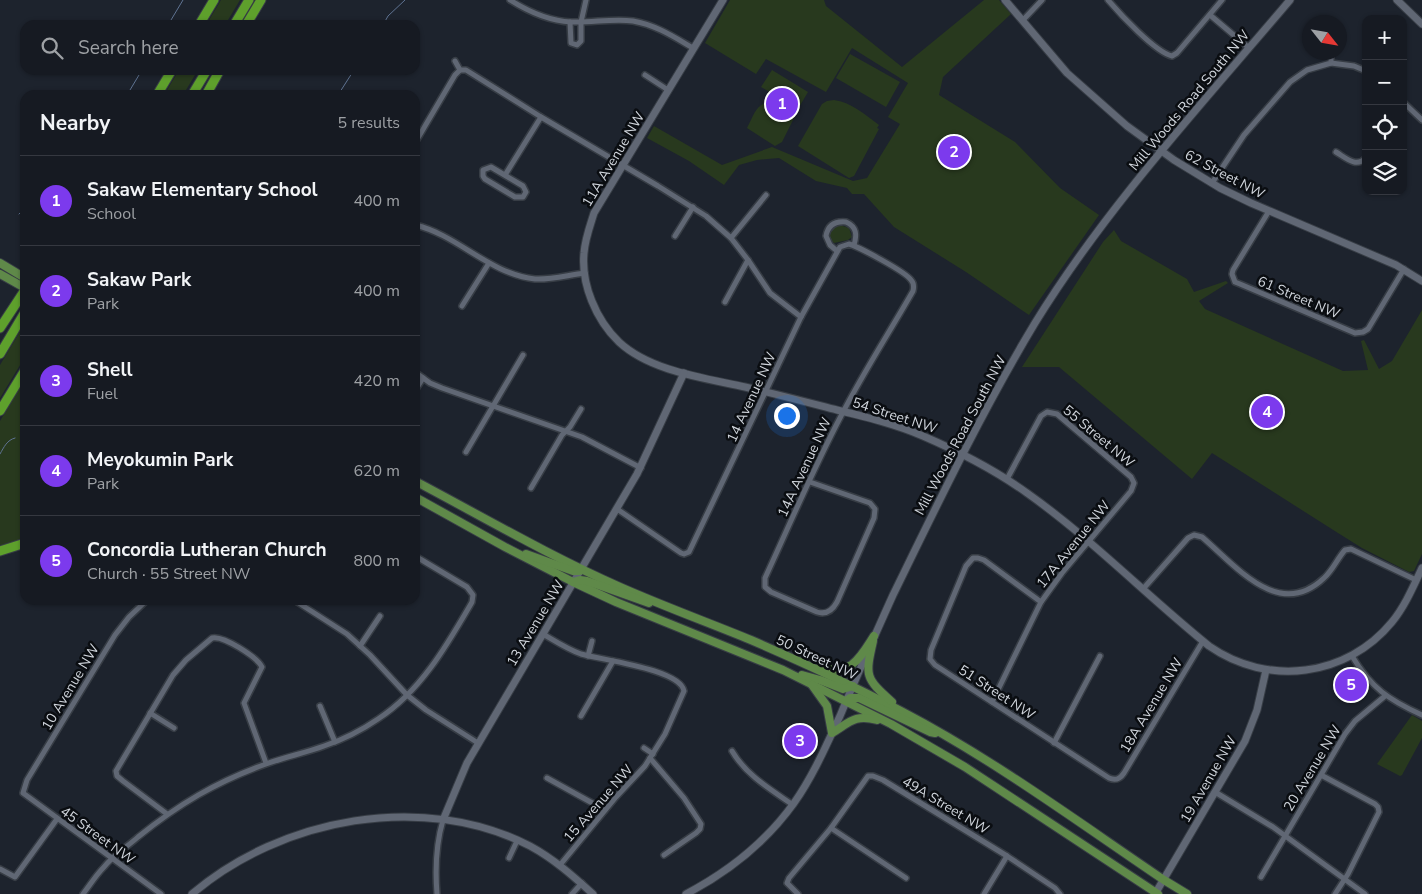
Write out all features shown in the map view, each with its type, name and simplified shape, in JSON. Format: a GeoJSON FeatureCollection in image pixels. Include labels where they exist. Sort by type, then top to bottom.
{"type":"FeatureCollection","features":[{"type":"Feature","properties":{"kind":"highway"},"geometry":{"type":"LineString","coordinates":[[202,20],[214,0]]}},
{"type":"Feature","properties":{"kind":"highway"},"geometry":{"type":"LineString","coordinates":[[237,20],[249,0]]}},
{"type":"Feature","properties":{"kind":"highway"},"geometry":{"type":"LineString","coordinates":[[249,20],[261,0]]}},
{"type":"Feature","properties":{"kind":"highway"},"geometry":{"type":"LineString","coordinates":[[160,90],[169,75]]}},
{"type":"Feature","properties":{"kind":"highway"},"geometry":{"type":"LineString","coordinates":[[195,90],[203,75]]}},
{"type":"Feature","properties":{"kind":"highway"},"geometry":{"type":"LineString","coordinates":[[199,90],[204,75]]}},
{"type":"Feature","properties":{"kind":"highway"},"geometry":{"type":"LineString","coordinates":[[209,90],[217,75]]}},
{"type":"Feature","properties":{"kind":"highway"},"geometry":{"type":"LineString","coordinates":[[0,328],[20,297]]}},
{"type":"Feature","properties":{"kind":"highway"},"geometry":{"type":"LineString","coordinates":[[0,354],[20,320]]}},
{"type":"Feature","properties":{"kind":"highway"},"geometry":{"type":"LineString","coordinates":[[0,411],[20,378]]}},
{"type":"Feature","properties":{"kind":"highway"},"geometry":{"type":"LineString","coordinates":[[0,551],[20,545]]}},
{"type":"Feature","properties":{"kind":"main road"},"geometry":{"type":"LineString","coordinates":[[0,263],[20,275]]}},
{"type":"Feature","properties":{"kind":"main road"},"geometry":{"type":"LineString","coordinates":[[3,276],[20,286]]}},
{"type":"Feature","properties":{"kind":"main road","name":"50 Street NW"},"geometry":{"type":"LineString","coordinates":[[420,484],[529,543],[582,569],[792,658],[900,710],[985,760],[1187,894]]}},
{"type":"Feature","properties":{"kind":"main road","name":"50 Street NW"},"geometry":{"type":"LineString","coordinates":[[420,500],[573,582],[616,602],[783,670],[891,724],[965,766],[1156,894]]}},
{"type":"Feature","properties":{"kind":"main road"},"geometry":{"type":"LineString","coordinates":[[505,547],[546,560],[572,571],[582,569]]}},
{"type":"Feature","properties":{"kind":"main road"},"geometry":{"type":"LineString","coordinates":[[573,582],[587,581],[646,602],[666,605]]}},
{"type":"Feature","properties":{"kind":"main road"},"geometry":{"type":"LineString","coordinates":[[792,658],[824,668],[841,669],[852,665],[859,659],[874,636]]}},
{"type":"Feature","properties":{"kind":"main road"},"geometry":{"type":"LineString","coordinates":[[874,636],[869,660],[869,676],[877,689],[900,710]]}},
{"type":"Feature","properties":{"kind":"main road"},"geometry":{"type":"LineString","coordinates":[[783,670],[820,680],[843,689],[853,686]]}},
{"type":"Feature","properties":{"kind":"main road"},"geometry":{"type":"LineString","coordinates":[[810,683],[827,706],[832,733],[850,720],[857,718],[871,718],[891,724]]}},
{"type":"Feature","properties":{"kind":"main road"},"geometry":{"type":"LineString","coordinates":[[846,701],[850,698],[860,698],[930,732],[942,734]]}},
{"type":"Feature","properties":{"kind":"street"},"geometry":{"type":"LineString","coordinates":[[510,0],[539,16],[570,22],[626,20],[640,22],[661,29],[693,48]]}},
{"type":"Feature","properties":{"kind":"street"},"geometry":{"type":"LineString","coordinates":[[570,22],[571,44],[577,46],[581,41],[581,22],[586,0]]}},
{"type":"Feature","properties":{"kind":"street","name":"11A Avenue NW"},"geometry":{"type":"LineString","coordinates":[[585,273],[585,245],[594,213],[723,0]]}},
{"type":"Feature","properties":{"kind":"street","name":"62 Street NW"},"geometry":{"type":"LineString","coordinates":[[1005,0],[1067,73],[1127,126],[1161,152],[1212,183],[1269,211],[1404,269],[1422,281]]}},
{"type":"Feature","properties":{"kind":"street"},"geometry":{"type":"LineString","coordinates":[[1023,20],[1042,0]]}},
{"type":"Feature","properties":{"kind":"street"},"geometry":{"type":"LineString","coordinates":[[1108,0],[1139,32],[1172,56],[1177,53],[1222,0]]}},
{"type":"Feature","properties":{"kind":"street","name":"Mill Woods Road South NW"},"geometry":{"type":"LineString","coordinates":[[686,894],[717,877],[739,861],[761,841],[793,805],[832,733],[874,636],[962,453],[1001,381],[1058,288],[1103,226],[1161,152],[1290,0]]}},
{"type":"Feature","properties":{"kind":"street"},"geometry":{"type":"LineString","coordinates":[[1397,0],[1422,24]]}},
{"type":"Feature","properties":{"kind":"street"},"geometry":{"type":"LineString","coordinates":[[1210,15],[1249,48]]}},
{"type":"Feature","properties":{"kind":"street"},"geometry":{"type":"LineString","coordinates":[[455,61],[460,70]]}},
{"type":"Feature","properties":{"kind":"street"},"geometry":{"type":"LineString","coordinates":[[1212,183],[1244,136],[1290,82],[1307,70],[1331,63],[1354,66],[1362,69]]}},
{"type":"Feature","properties":{"kind":"street"},"geometry":{"type":"LineString","coordinates":[[420,135],[454,75],[460,70],[466,70],[706,216],[731,238],[770,293],[801,317]]}},
{"type":"Feature","properties":{"kind":"street"},"geometry":{"type":"LineString","coordinates":[[645,75],[668,90]]}},
{"type":"Feature","properties":{"kind":"street"},"geometry":{"type":"LineString","coordinates":[[1405,105],[1407,109],[1422,120]]}},
{"type":"Feature","properties":{"kind":"street"},"geometry":{"type":"LineString","coordinates":[[505,175],[541,117]]}},
{"type":"Feature","properties":{"kind":"street"},"geometry":{"type":"LineString","coordinates":[[1336,152],[1356,163],[1362,161]]}},
{"type":"Feature","properties":{"kind":"street"},"geometry":{"type":"LineString","coordinates":[[491,167],[505,175],[524,186],[526,192],[523,197],[515,197],[485,179],[482,173],[486,168],[491,167]]}},
{"type":"Feature","properties":{"kind":"street"},"geometry":{"type":"LineString","coordinates":[[731,238],[766,195]]}},
{"type":"Feature","properties":{"kind":"street"},"geometry":{"type":"LineString","coordinates":[[675,236],[693,207]]}},
{"type":"Feature","properties":{"kind":"street","name":"61 Street NW"},"geometry":{"type":"LineString","coordinates":[[1269,211],[1233,270],[1235,282],[1355,333],[1360,333],[1368,329],[1404,269]]}},
{"type":"Feature","properties":{"kind":"street"},"geometry":{"type":"LineString","coordinates":[[843,221],[852,226],[856,233],[854,245],[845,244],[838,249],[830,246],[826,236],[827,230],[834,223],[843,221]]}},
{"type":"Feature","properties":{"kind":"street"},"geometry":{"type":"LineString","coordinates":[[420,227],[444,235],[489,263],[521,276],[546,279],[585,273]]}},
{"type":"Feature","properties":{"kind":"street","name":"14A Avenue NW"},"geometry":{"type":"LineString","coordinates":[[810,482],[870,503],[876,509],[874,518],[837,602],[832,610],[827,613],[816,612],[771,592],[765,587],[765,578],[810,482],[843,412],[913,291],[913,282],[910,278],[854,245]]}},
{"type":"Feature","properties":{"kind":"street","name":"14 Avenue NW"},"geometry":{"type":"LineString","coordinates":[[617,509],[678,552],[687,554],[694,545],[801,317],[838,249]]}},
{"type":"Feature","properties":{"kind":"street"},"geometry":{"type":"LineString","coordinates":[[725,302],[748,260]]}},
{"type":"Feature","properties":{"kind":"street"},"geometry":{"type":"LineString","coordinates":[[462,306],[489,263]]}},
{"type":"Feature","properties":{"kind":"street","name":"54 Street NW"},"geometry":{"type":"LineString","coordinates":[[585,273],[590,296],[597,314],[610,333],[620,343],[641,358],[684,373],[766,392],[906,430],[962,453],[1007,479],[1042,504],[1089,542],[1202,641],[1233,660],[1266,670],[1299,672],[1323,668],[1352,656],[1369,645],[1391,624],[1406,601],[1422,568]]}},
{"type":"Feature","properties":{"kind":"street"},"geometry":{"type":"LineString","coordinates":[[466,452],[523,355]]}},
{"type":"Feature","properties":{"kind":"street","name":"13 Avenue NW"},"geometry":{"type":"LineString","coordinates":[[437,894],[437,852],[444,820],[459,779],[478,743],[640,468],[684,373]]}},
{"type":"Feature","properties":{"kind":"street"},"geometry":{"type":"LineString","coordinates":[[420,376],[442,388],[566,431],[602,446],[640,468]]}},
{"type":"Feature","properties":{"kind":"street"},"geometry":{"type":"LineString","coordinates":[[420,383],[423,378]]}},
{"type":"Feature","properties":{"kind":"street"},"geometry":{"type":"LineString","coordinates":[[531,488],[581,410]]}},
{"type":"Feature","properties":{"kind":"street","name":"55 Street NW"},"geometry":{"type":"LineString","coordinates":[[1007,479],[1041,416],[1047,412],[1057,414],[1131,477],[1134,482]]}},
{"type":"Feature","properties":{"kind":"street","name":"17A Avenue NW"},"geometry":{"type":"LineString","coordinates":[[992,702],[1040,602],[1131,491],[1134,482]]}},
{"type":"Feature","properties":{"kind":"street"},"geometry":{"type":"LineString","coordinates":[[1143,590],[1188,538],[1194,535],[1203,538],[1266,590],[1289,594],[1309,590],[1325,578],[1344,550],[1351,549],[1416,580]]}},
{"type":"Feature","properties":{"kind":"street","name":"51 Street NW"},"geometry":{"type":"LineString","coordinates":[[1040,602],[984,560],[975,558],[966,566],[931,650],[930,659],[935,665],[1054,743],[1109,778],[1117,780]]}},
{"type":"Feature","properties":{"kind":"street"},"geometry":{"type":"LineString","coordinates":[[83,894],[111,859],[167,814],[212,786],[266,764],[335,742],[379,719],[407,695],[423,678],[444,650],[472,602],[473,595],[467,587],[420,559]]}},
{"type":"Feature","properties":{"kind":"street","name":"10 Avenue NW"},"geometry":{"type":"LineString","coordinates":[[23,794],[27,780],[115,635],[129,617],[142,605]]}},
{"type":"Feature","properties":{"kind":"street"},"geometry":{"type":"LineString","coordinates":[[305,605],[332,623],[360,646],[407,695],[440,720],[478,743]]}},
{"type":"Feature","properties":{"kind":"street"},"geometry":{"type":"LineString","coordinates":[[360,646],[380,616]]}},
{"type":"Feature","properties":{"kind":"street"},"geometry":{"type":"LineString","coordinates":[[542,634],[572,650],[588,656],[613,661],[581,716]]}},
{"type":"Feature","properties":{"kind":"street"},"geometry":{"type":"LineString","coordinates":[[167,814],[117,776],[116,771],[173,675],[186,660],[212,638],[222,638],[256,659],[262,667],[244,703],[266,764]]}},
{"type":"Feature","properties":{"kind":"street"},"geometry":{"type":"LineString","coordinates":[[588,656],[592,641]]}},
{"type":"Feature","properties":{"kind":"street","name":"18A Avenue NW"},"geometry":{"type":"LineString","coordinates":[[1117,780],[1124,773],[1202,641]]}},
{"type":"Feature","properties":{"kind":"street"},"geometry":{"type":"LineString","coordinates":[[1054,743],[1100,656]]}},
{"type":"Feature","properties":{"kind":"street"},"geometry":{"type":"LineString","coordinates":[[1352,656],[1385,696],[1422,715]]}},
{"type":"Feature","properties":{"kind":"street","name":"15 Avenue NW"},"geometry":{"type":"LineString","coordinates":[[560,865],[651,756],[665,734],[683,696],[683,687],[676,680],[638,665],[613,661]]}},
{"type":"Feature","properties":{"kind":"street","name":"19 Avenue NW"},"geometry":{"type":"LineString","coordinates":[[1156,894],[1249,733],[1257,710],[1266,670]]}},
{"type":"Feature","properties":{"kind":"street","name":"20 Avenue NW"},"geometry":{"type":"LineString","coordinates":[[1261,877],[1348,729],[1385,696]]}},
{"type":"Feature","properties":{"kind":"street"},"geometry":{"type":"LineString","coordinates":[[320,706],[335,742]]}},
{"type":"Feature","properties":{"kind":"street"},"geometry":{"type":"LineString","coordinates":[[150,713],[174,728]]}},
{"type":"Feature","properties":{"kind":"street"},"geometry":{"type":"LineString","coordinates":[[644,748],[694,811],[701,826],[696,833],[664,855]]}},
{"type":"Feature","properties":{"kind":"street"},"geometry":{"type":"LineString","coordinates":[[732,751],[738,762],[748,772],[793,805]]}},
{"type":"Feature","properties":{"kind":"street"},"geometry":{"type":"LineString","coordinates":[[1321,775],[1375,804],[1379,809],[1378,816],[1335,894]]}},
{"type":"Feature","properties":{"kind":"street","name":"49A Street NW"},"geometry":{"type":"LineString","coordinates":[[832,828],[868,776],[873,776],[883,780],[1007,856],[1055,888],[1060,894]]}},
{"type":"Feature","properties":{"kind":"street"},"geometry":{"type":"LineString","coordinates":[[547,778],[605,810]]}},
{"type":"Feature","properties":{"kind":"street"},"geometry":{"type":"LineString","coordinates":[[1215,792],[1286,836],[1365,894]]}},
{"type":"Feature","properties":{"kind":"street","name":"45 Street NW"},"geometry":{"type":"LineString","coordinates":[[23,794],[161,894]]}},
{"type":"Feature","properties":{"kind":"street"},"geometry":{"type":"LineString","coordinates":[[192,894],[242,859],[282,840],[335,824],[380,818],[444,820],[484,828],[517,840],[539,852],[560,865],[593,894]]}},
{"type":"Feature","properties":{"kind":"street"},"geometry":{"type":"LineString","coordinates":[[0,869],[15,877],[57,819]]}},
{"type":"Feature","properties":{"kind":"street"},"geometry":{"type":"LineString","coordinates":[[798,894],[788,885],[788,882],[832,828],[906,878]]}},
{"type":"Feature","properties":{"kind":"street"},"geometry":{"type":"LineString","coordinates":[[509,858],[517,840]]}},
{"type":"Feature","properties":{"kind":"street"},"geometry":{"type":"LineString","coordinates":[[984,894],[1007,856]]}},
{"type":"Feature","properties":{"kind":"street"},"geometry":{"type":"LineString","coordinates":[[572,894],[582,883]]}},
{"type":"Feature","properties":{"kind":"green space"},"geometry":{"type":"Polygon","coordinates":[[[221,0],[240,0],[228,20],[209,20],[221,0]]]}},
{"type":"Feature","properties":{"kind":"green space"},"geometry":{"type":"Polygon","coordinates":[[[730,0],[824,0],[826,6],[902,67],[984,0],[999,0],[1011,14],[943,77],[939,95],[1015,142],[1060,188],[1099,215],[1029,315],[966,272],[894,227],[864,194],[852,194],[847,188],[816,181],[779,158],[757,160],[739,165],[724,185],[689,161],[647,138],[654,126],[722,165],[772,147],[853,181],[867,178],[900,124],[888,117],[908,83],[852,48],[826,92],[766,59],[756,74],[705,43],[730,0]]]}},
{"type":"Feature","properties":{"kind":"green space"},"geometry":{"type":"Polygon","coordinates":[[[850,54],[900,82],[886,107],[836,78],[850,54]]]}},
{"type":"Feature","properties":{"kind":"green space"},"geometry":{"type":"Polygon","coordinates":[[[772,70],[808,92],[798,109],[761,87],[772,70]]]}},
{"type":"Feature","properties":{"kind":"green space"},"geometry":{"type":"Polygon","coordinates":[[[176,75],[195,75],[186,90],[167,90],[176,75]]]}},
{"type":"Feature","properties":{"kind":"green space"},"geometry":{"type":"Polygon","coordinates":[[[834,100],[852,106],[879,125],[877,128],[879,129],[854,176],[849,178],[798,146],[822,104],[834,100]]]}},
{"type":"Feature","properties":{"kind":"green space"},"geometry":{"type":"Polygon","coordinates":[[[777,101],[796,111],[796,114],[782,142],[775,146],[747,128],[758,108],[765,103],[777,101]]]}},
{"type":"Feature","properties":{"kind":"green space"},"geometry":{"type":"Polygon","coordinates":[[[840,225],[849,228],[852,237],[848,240],[834,243],[830,238],[831,232],[840,225]]]}},
{"type":"Feature","properties":{"kind":"green space"},"geometry":{"type":"Polygon","coordinates":[[[1114,230],[1121,241],[1187,279],[1194,292],[1226,281],[1228,283],[1199,301],[1205,309],[1343,371],[1368,370],[1361,341],[1364,340],[1379,369],[1392,361],[1422,310],[1422,554],[1414,571],[1409,572],[1362,548],[1212,453],[1192,479],[1059,367],[1022,367],[1103,242],[1114,230]]]}},
{"type":"Feature","properties":{"kind":"green space"},"geometry":{"type":"Polygon","coordinates":[[[20,331],[20,365],[0,398],[0,365],[20,331]]]}},
{"type":"Feature","properties":{"kind":"green space"},"geometry":{"type":"Polygon","coordinates":[[[20,387],[20,541],[0,548],[0,421],[20,387]]]}},
{"type":"Feature","properties":{"kind":"green space"},"geometry":{"type":"Polygon","coordinates":[[[1412,715],[1422,721],[1422,738],[1400,776],[1377,764],[1412,715]]]}},
{"type":"Feature","properties":{"kind":"waterway"},"geometry":{"type":"LineString","coordinates":[[171,20],[183,0]]}},
{"type":"Feature","properties":{"kind":"waterway"},"geometry":{"type":"LineString","coordinates":[[386,20],[405,0]]}},
{"type":"Feature","properties":{"kind":"waterway"},"geometry":{"type":"LineString","coordinates":[[130,90],[139,75]]}},
{"type":"Feature","properties":{"kind":"waterway"},"geometry":{"type":"LineString","coordinates":[[341,90],[351,75]]}},
{"type":"Feature","properties":{"kind":"waterway"},"geometry":{"type":"LineString","coordinates":[[0,454],[4,446],[15,438]]}},
{"type":"Feature","properties":{"kind":"place","name":"Sakaw Elementary School"},"geometry":{"type":"Point","coordinates":[782,104]}},
{"type":"Feature","properties":{"kind":"place","name":"Sakaw Park"},"geometry":{"type":"Point","coordinates":[954,152]}},
{"type":"Feature","properties":{"kind":"place","name":"Meyokumin Park"},"geometry":{"type":"Point","coordinates":[1267,412]}},
{"type":"Feature","properties":{"kind":"place","name":"Concordia Lutheran Church"},"geometry":{"type":"Point","coordinates":[1351,685]}},
{"type":"Feature","properties":{"kind":"place","name":"Shell"},"geometry":{"type":"Point","coordinates":[800,741]}}]}
